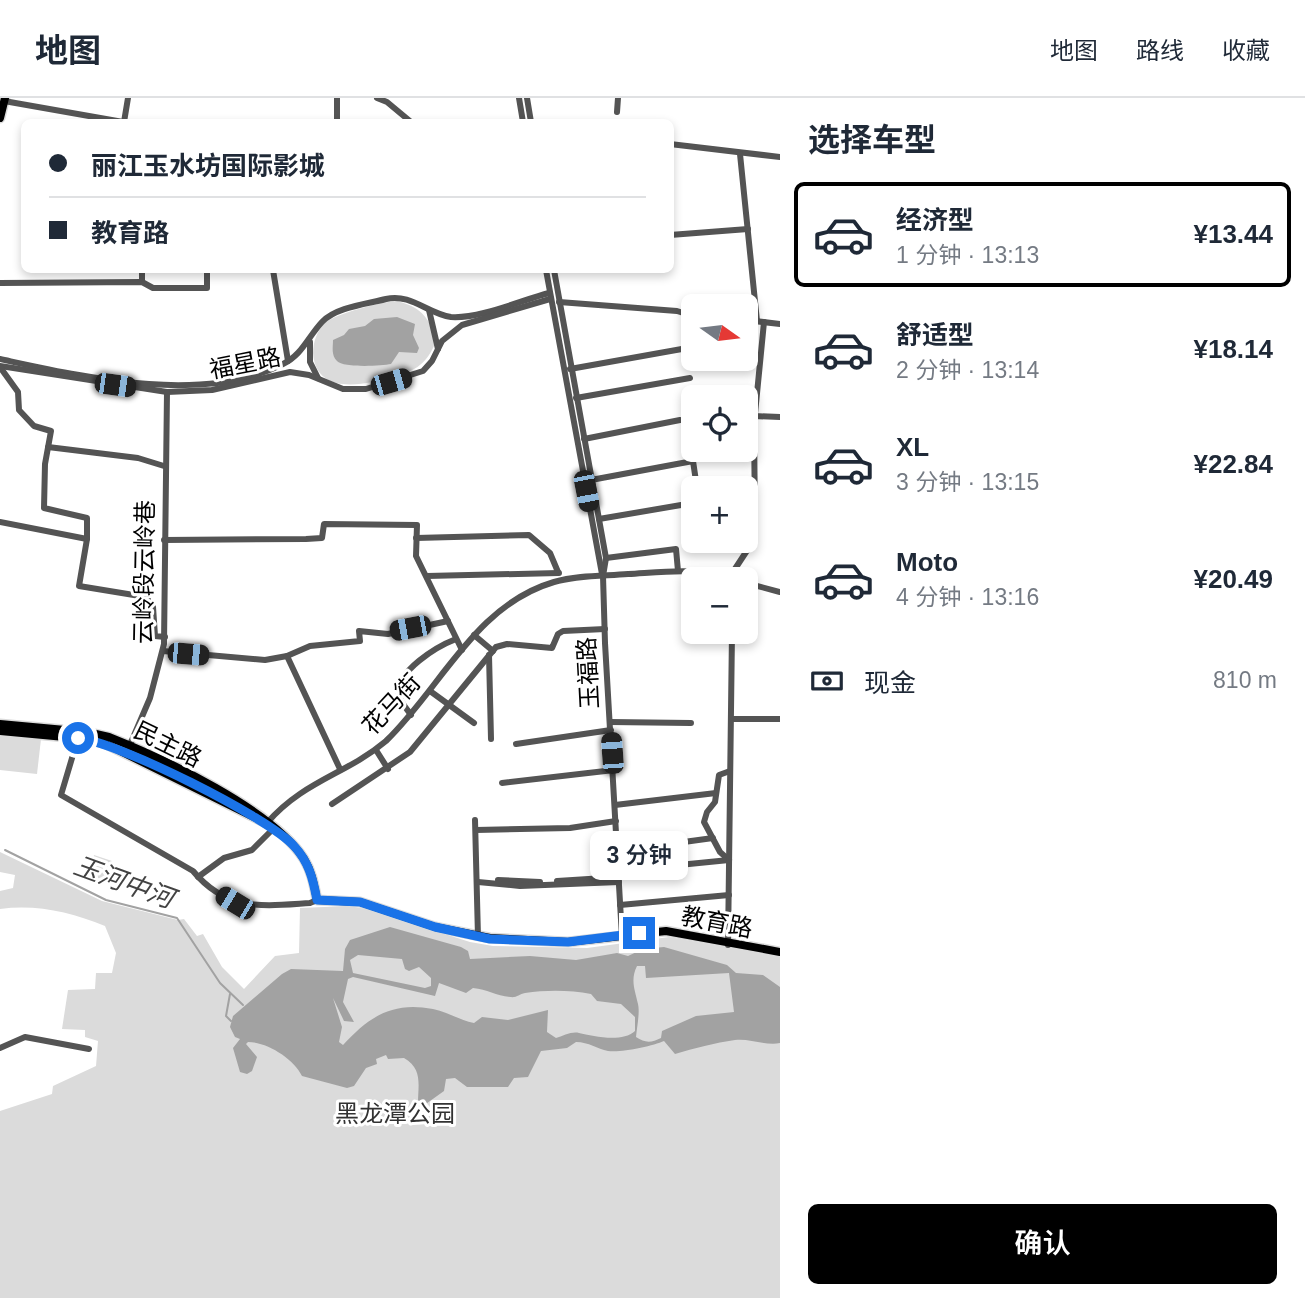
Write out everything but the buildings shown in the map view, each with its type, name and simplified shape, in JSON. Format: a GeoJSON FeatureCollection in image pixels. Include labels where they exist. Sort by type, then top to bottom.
{"type":"FeatureCollection","features":[{"type":"Feature","properties":{"kind":"main road"},"geometry":{"type":"LineString","coordinates":[[0,118],[5,100]]}},
{"type":"Feature","properties":{"kind":"main road","name":"民主路"},"geometry":{"type":"LineString","coordinates":[[0,724],[87,732],[129,747],[258,813],[293,845],[307,863],[317,900]]}},
{"type":"Feature","properties":{"kind":"main road","name":"民主路"},"geometry":{"type":"LineString","coordinates":[[0,731],[78,738],[113,746],[270,826]]}},
{"type":"Feature","properties":{"kind":"main road","name":"教育路"},"geometry":{"type":"LineString","coordinates":[[317,900],[360,902],[435,927],[478,937],[568,942],[666,931],[780,953]]}},
{"type":"Feature","properties":{"kind":"street"},"geometry":{"type":"LineString","coordinates":[[124,119],[128,98]]}},
{"type":"Feature","properties":{"kind":"street"},"geometry":{"type":"LineString","coordinates":[[337,98],[337,119]]}},
{"type":"Feature","properties":{"kind":"street"},"geometry":{"type":"LineString","coordinates":[[377,98],[387,102],[407,119]]}},
{"type":"Feature","properties":{"kind":"street"},"geometry":{"type":"LineString","coordinates":[[519,98],[522,119]]}},
{"type":"Feature","properties":{"kind":"street"},"geometry":{"type":"LineString","coordinates":[[527,98],[530,119]]}},
{"type":"Feature","properties":{"kind":"street"},"geometry":{"type":"LineString","coordinates":[[617,112],[618,98]]}},
{"type":"Feature","properties":{"kind":"street"},"geometry":{"type":"LineString","coordinates":[[5,100],[107,119]]}},
{"type":"Feature","properties":{"kind":"street"},"geometry":{"type":"LineString","coordinates":[[674,144],[780,157]]}},
{"type":"Feature","properties":{"kind":"street"},"geometry":{"type":"LineString","coordinates":[[740,153],[760,322],[756,385]]}},
{"type":"Feature","properties":{"kind":"street"},"geometry":{"type":"LineString","coordinates":[[674,235],[748,229]]}},
{"type":"Feature","properties":{"kind":"street"},"geometry":{"type":"LineString","coordinates":[[142,273],[142,282]]}},
{"type":"Feature","properties":{"kind":"street"},"geometry":{"type":"LineString","coordinates":[[0,283],[142,282],[153,288],[206,288],[207,273]]}},
{"type":"Feature","properties":{"kind":"street"},"geometry":{"type":"LineString","coordinates":[[273,273],[288,361]]}},
{"type":"Feature","properties":{"kind":"street","name":"玉福路"},"geometry":{"type":"LineString","coordinates":[[546,273],[603,576],[622,937]]}},
{"type":"Feature","properties":{"kind":"street","name":"玉福路"},"geometry":{"type":"LineString","coordinates":[[554,273],[606,558],[603,576]]}},
{"type":"Feature","properties":{"kind":"street","name":"福星路"},"geometry":{"type":"LineString","coordinates":[[0,359],[94,375],[185,386],[242,377],[288,361],[331,315],[389,298],[410,300],[445,316],[465,316],[550,296]]}},
{"type":"Feature","properties":{"kind":"street","name":"福星路"},"geometry":{"type":"LineString","coordinates":[[0,367],[167,391],[212,390],[284,372],[318,379],[343,389],[366,389],[419,373],[430,365],[447,336],[462,325],[550,296]]}},
{"type":"Feature","properties":{"kind":"street"},"geometry":{"type":"LineString","coordinates":[[559,302],[681,312]]}},
{"type":"Feature","properties":{"kind":"street"},"geometry":{"type":"LineString","coordinates":[[429,310],[438,350]]}},
{"type":"Feature","properties":{"kind":"street"},"geometry":{"type":"LineString","coordinates":[[760,322],[780,324]]}},
{"type":"Feature","properties":{"kind":"street"},"geometry":{"type":"LineString","coordinates":[[310,340],[310,362],[318,379]]}},
{"type":"Feature","properties":{"kind":"street"},"geometry":{"type":"LineString","coordinates":[[570,369],[681,349]]}},
{"type":"Feature","properties":{"kind":"street"},"geometry":{"type":"LineString","coordinates":[[0,367],[18,392],[19,410],[34,426],[51,431],[44,508],[87,518],[87,539],[79,586],[145,597],[153,607],[155,636],[164,637]]}},
{"type":"Feature","properties":{"kind":"street"},"geometry":{"type":"LineString","coordinates":[[576,398],[690,378]]}},
{"type":"Feature","properties":{"kind":"street","name":"云岭段云岭巷"},"geometry":{"type":"LineString","coordinates":[[129,747],[149,698],[163,651],[167,391]]}},
{"type":"Feature","properties":{"kind":"street"},"geometry":{"type":"LineString","coordinates":[[758,416],[780,417]]}},
{"type":"Feature","properties":{"kind":"street"},"geometry":{"type":"LineString","coordinates":[[584,439],[680,420]]}},
{"type":"Feature","properties":{"kind":"street"},"geometry":{"type":"LineString","coordinates":[[48,447],[138,458],[164,466]]}},
{"type":"Feature","properties":{"kind":"street"},"geometry":{"type":"LineString","coordinates":[[592,480],[693,461],[695,476]]}},
{"type":"Feature","properties":{"kind":"street"},"geometry":{"type":"LineString","coordinates":[[739,567],[753,537],[754,462]]}},
{"type":"Feature","properties":{"kind":"street"},"geometry":{"type":"LineString","coordinates":[[599,519],[681,505]]}},
{"type":"Feature","properties":{"kind":"street"},"geometry":{"type":"LineString","coordinates":[[0,522],[87,539]]}},
{"type":"Feature","properties":{"kind":"street"},"geometry":{"type":"LineString","coordinates":[[164,540],[323,538],[324,524],[417,525],[416,556],[463,650]]}},
{"type":"Feature","properties":{"kind":"street"},"geometry":{"type":"LineString","coordinates":[[416,538],[529,535],[550,553],[564,579]]}},
{"type":"Feature","properties":{"kind":"street"},"geometry":{"type":"LineString","coordinates":[[606,558],[676,549],[678,571]]}},
{"type":"Feature","properties":{"kind":"street","name":"花马街"},"geometry":{"type":"LineString","coordinates":[[198,877],[218,861],[252,850],[292,798],[376,750],[411,715],[474,635],[509,603],[542,586],[564,579],[681,571]]}},
{"type":"Feature","properties":{"kind":"street"},"geometry":{"type":"LineString","coordinates":[[427,576],[558,572]]}},
{"type":"Feature","properties":{"kind":"street"},"geometry":{"type":"LineString","coordinates":[[758,586],[780,592]]}},
{"type":"Feature","properties":{"kind":"street"},"geometry":{"type":"LineString","coordinates":[[163,651],[253,661],[287,656],[310,646],[360,641],[359,631],[388,634],[447,621]]}},
{"type":"Feature","properties":{"kind":"street"},"geometry":{"type":"LineString","coordinates":[[332,804],[388,769],[416,746],[491,653],[505,644],[552,648],[558,634],[563,631],[605,629]]}},
{"type":"Feature","properties":{"kind":"street"},"geometry":{"type":"LineString","coordinates":[[474,635],[491,653],[491,739]]}},
{"type":"Feature","properties":{"kind":"street"},"geometry":{"type":"LineString","coordinates":[[411,715],[400,699],[401,683],[423,655],[456,639]]}},
{"type":"Feature","properties":{"kind":"street"},"geometry":{"type":"LineString","coordinates":[[729,944],[733,644]]}},
{"type":"Feature","properties":{"kind":"street"},"geometry":{"type":"LineString","coordinates":[[287,656],[340,769]]}},
{"type":"Feature","properties":{"kind":"street"},"geometry":{"type":"LineString","coordinates":[[430,691],[474,723]]}},
{"type":"Feature","properties":{"kind":"street"},"geometry":{"type":"LineString","coordinates":[[731,719],[780,719]]}},
{"type":"Feature","properties":{"kind":"street"},"geometry":{"type":"LineString","coordinates":[[516,744],[610,726],[691,723]]}},
{"type":"Feature","properties":{"kind":"street"},"geometry":{"type":"LineString","coordinates":[[78,738],[61,795],[176,861],[245,906],[310,903],[317,900]]}},
{"type":"Feature","properties":{"kind":"street"},"geometry":{"type":"LineString","coordinates":[[376,750],[388,769]]}},
{"type":"Feature","properties":{"kind":"street"},"geometry":{"type":"LineString","coordinates":[[502,783],[614,770]]}},
{"type":"Feature","properties":{"kind":"street"},"geometry":{"type":"LineString","coordinates":[[729,860],[720,852],[707,830],[705,817],[716,793],[720,774],[730,771]]}},
{"type":"Feature","properties":{"kind":"street"},"geometry":{"type":"LineString","coordinates":[[615,805],[716,793]]}},
{"type":"Feature","properties":{"kind":"street"},"geometry":{"type":"LineString","coordinates":[[475,820],[480,881],[478,937]]}},
{"type":"Feature","properties":{"kind":"street"},"geometry":{"type":"LineString","coordinates":[[476,830],[570,828],[616,821]]}},
{"type":"Feature","properties":{"kind":"street"},"geometry":{"type":"LineString","coordinates":[[618,851],[713,838]]}},
{"type":"Feature","properties":{"kind":"street"},"geometry":{"type":"LineString","coordinates":[[480,881],[541,882],[620,877],[729,860]]}},
{"type":"Feature","properties":{"kind":"street"},"geometry":{"type":"LineString","coordinates":[[620,905],[729,895]]}},
{"type":"Feature","properties":{"kind":"street"},"geometry":{"type":"LineString","coordinates":[[2,1044],[25,1037],[89,1049]]}},
{"type":"Feature","properties":{"kind":"green space"},"geometry":{"type":"Polygon","coordinates":[[[397,301],[420,311],[432,329],[434,346],[422,363],[406,373],[369,383],[344,384],[332,382],[323,376],[316,367],[313,353],[316,337],[325,323],[339,315],[397,301]]]}},
{"type":"Feature","properties":{"kind":"green space"},"geometry":{"type":"Polygon","coordinates":[[[0,735],[41,739],[37,774],[0,770],[0,735]]]}},
{"type":"Feature","properties":{"kind":"green space","name":"黑龙潭公园"},"geometry":{"type":"Polygon","coordinates":[[[0,852],[102,901],[178,920],[184,919],[197,936],[203,934],[222,967],[244,989],[275,956],[299,953],[300,908],[349,906],[366,909],[470,942],[493,946],[587,948],[669,937],[780,957],[780,1298],[0,1298],[0,1111],[52,1094],[53,1086],[96,1066],[98,1041],[85,1037],[85,1030],[62,1029],[68,990],[95,989],[96,973],[112,973],[116,953],[105,926],[92,921],[40,908],[0,909],[0,891],[13,888],[15,875],[0,872],[0,852]]]}},
{"type":"Feature","properties":{"kind":"green space"},"geometry":{"type":"Polygon","coordinates":[[[94,855],[112,861],[105,882],[89,873],[94,855]]]}},
{"type":"Feature","properties":{"kind":"shaded area"},"geometry":{"type":"Polygon","coordinates":[[[397,317],[415,324],[413,335],[419,348],[417,353],[399,352],[391,364],[379,365],[347,365],[335,359],[333,340],[344,335],[349,329],[365,326],[374,319],[397,317]]]}},
{"type":"Feature","properties":{"kind":"shaded area"},"geometry":{"type":"Polygon","coordinates":[[[390,927],[461,947],[468,951],[470,959],[530,956],[576,960],[617,953],[628,956],[643,949],[664,947],[727,965],[736,973],[763,975],[780,987],[780,1043],[735,1040],[675,1054],[664,1041],[637,1049],[614,1051],[576,1042],[567,1048],[541,1051],[528,1077],[514,1078],[508,1087],[467,1087],[455,1078],[446,1079],[444,1091],[423,1106],[418,1103],[417,1072],[404,1058],[388,1059],[386,1055],[376,1059],[377,1064],[366,1068],[354,1086],[347,1088],[302,1076],[293,1064],[279,1053],[263,1045],[248,1042],[246,1044],[257,1057],[252,1071],[247,1074],[240,1072],[233,1048],[240,1039],[235,1037],[230,1027],[233,1016],[291,969],[343,971],[345,949],[350,940],[390,927]],[[358,955],[350,960],[353,973],[425,988],[431,986],[431,978],[419,967],[409,971],[405,969],[402,959],[358,955]],[[637,966],[634,976],[639,1011],[636,1037],[642,1040],[657,1040],[661,1038],[662,1031],[696,1016],[734,1012],[729,973],[646,978],[645,966],[637,966]],[[353,977],[348,979],[343,1002],[354,1022],[344,1021],[333,998],[342,1027],[339,1042],[343,1045],[372,1019],[393,1009],[405,1007],[433,1009],[474,1023],[482,1017],[508,1020],[548,1010],[547,1032],[556,1038],[576,1033],[615,1038],[635,1031],[635,1017],[621,1004],[597,1001],[591,994],[550,991],[510,997],[473,988],[466,993],[439,983],[435,996],[353,977]]]}},
{"type":"Feature","properties":{"kind":"waterway","name":"玉河中河"},"geometry":{"type":"LineString","coordinates":[[5,850],[106,900],[177,918],[220,983],[243,1005]]}},
{"type":"Feature","properties":{"kind":"waterway"},"geometry":{"type":"LineString","coordinates":[[230,994],[226,1016],[231,1021]]}},
{"type":"Feature","properties":{"kind":"route"},"geometry":{"type":"LineString","coordinates":[[78,738],[113,746],[267,823],[287,839],[303,858],[310,869],[317,900],[360,902],[435,927],[490,939],[568,942],[639,933]]}}]}
